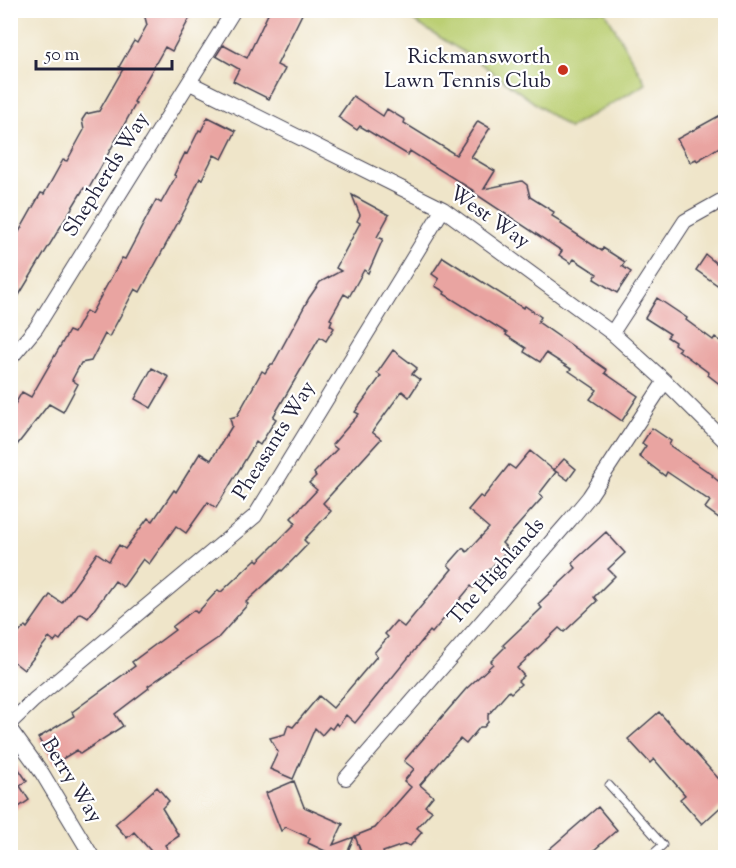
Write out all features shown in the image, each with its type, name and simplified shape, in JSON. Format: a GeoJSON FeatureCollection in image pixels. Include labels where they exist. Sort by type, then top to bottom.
{"type":"FeatureCollection","features":[{"type":"Feature","properties":{"kind":"street","name":"Shepherds Way"},"geometry":{"type":"LineString","coordinates":[[10,359],[25,344],[36,328],[234,10]]}},
{"type":"Feature","properties":{"kind":"street","name":"West Way"},"geometry":{"type":"LineString","coordinates":[[190,83],[443,209],[612,333],[665,381],[726,442]]}},
{"type":"Feature","properties":{"kind":"street"},"geometry":{"type":"LineString","coordinates":[[612,333],[685,221],[726,198]]}},
{"type":"Feature","properties":{"kind":"street","name":"Pheasants Way"},"geometry":{"type":"LineString","coordinates":[[10,723],[34,700],[255,516],[443,209]]}},
{"type":"Feature","properties":{"kind":"street","name":"The Highlands"},"geometry":{"type":"LineString","coordinates":[[346,778],[570,520],[589,496],[665,381]]}},
{"type":"Feature","properties":{"kind":"street","name":"Berry Way"},"geometry":{"type":"LineString","coordinates":[[10,729],[22,742],[42,773],[93,858]]}},
{"type":"Feature","properties":{"kind":"lane"},"geometry":{"type":"LineString","coordinates":[[609,784],[663,845],[648,858]]}},
{"type":"Feature","properties":{"kind":"green space","name":"Rickmansworth Lawn Tennis Club"},"geometry":{"type":"Polygon","coordinates":[[[403,11],[605,11],[646,84],[569,128],[470,56],[402,14],[403,11]]]}},
{"type":"Feature","properties":{"kind":"building"},"geometry":{"type":"Polygon","coordinates":[[[143,10],[194,10],[172,51],[165,47],[88,190],[84,188],[10,310],[10,248],[41,193],[44,194],[63,160],[67,161],[84,130],[82,120],[86,114],[99,111],[123,69],[119,67],[134,41],[137,43],[147,25],[143,10]]]}},
{"type":"Feature","properties":{"kind":"building"},"geometry":{"type":"Polygon","coordinates":[[[270,10],[304,10],[277,65],[285,69],[269,99],[233,81],[239,69],[216,56],[223,45],[247,58],[270,10]]]}},
{"type":"Feature","properties":{"kind":"building"},"geometry":{"type":"Polygon","coordinates":[[[353,96],[383,116],[387,109],[405,120],[404,123],[456,155],[478,121],[490,128],[471,157],[495,171],[484,189],[522,181],[527,185],[530,197],[554,212],[552,216],[562,222],[561,224],[602,251],[603,248],[625,262],[622,266],[631,272],[617,293],[594,279],[597,274],[574,259],[571,263],[559,255],[562,251],[471,191],[474,191],[410,151],[408,155],[360,126],[357,130],[338,117],[353,96]]]}},
{"type":"Feature","properties":{"kind":"building"},"geometry":{"type":"Polygon","coordinates":[[[726,112],[726,143],[697,161],[696,159],[690,162],[677,139],[726,112]]]}},
{"type":"Feature","properties":{"kind":"building"},"geometry":{"type":"Polygon","coordinates":[[[208,117],[236,131],[222,159],[214,155],[140,292],[135,289],[109,337],[105,334],[91,361],[81,363],[72,380],[78,384],[63,412],[49,404],[10,454],[10,413],[22,392],[31,397],[69,331],[74,333],[86,311],[91,314],[122,258],[125,259],[156,200],[161,203],[176,176],[174,175],[185,153],[187,154],[208,117]]]}},
{"type":"Feature","properties":{"kind":"building"},"geometry":{"type":"Polygon","coordinates":[[[352,195],[389,215],[377,237],[383,239],[368,273],[364,270],[349,297],[344,294],[330,319],[332,320],[330,325],[334,328],[326,341],[320,337],[273,417],[276,419],[260,445],[256,442],[216,508],[208,502],[186,533],[176,526],[149,564],[143,559],[123,587],[115,581],[88,618],[80,613],[60,640],[57,638],[54,642],[49,638],[24,670],[10,659],[10,643],[25,626],[27,628],[50,595],[62,603],[97,553],[109,561],[119,545],[125,549],[148,518],[153,521],[174,490],[176,492],[200,453],[211,460],[232,426],[230,418],[237,416],[262,371],[265,373],[273,364],[320,282],[341,271],[336,268],[360,223],[357,221],[360,215],[352,195]]]}},
{"type":"Feature","properties":{"kind":"building"},"geometry":{"type":"Polygon","coordinates":[[[726,251],[726,291],[696,270],[706,255],[716,263],[726,251]]]}},
{"type":"Feature","properties":{"kind":"building"},"geometry":{"type":"Polygon","coordinates":[[[443,257],[541,317],[538,322],[607,370],[605,373],[638,396],[622,421],[590,399],[597,390],[569,371],[571,369],[546,353],[540,362],[524,352],[526,348],[506,335],[507,333],[435,286],[439,279],[432,274],[443,257]]]}},
{"type":"Feature","properties":{"kind":"building"},"geometry":{"type":"Polygon","coordinates":[[[657,298],[687,318],[686,320],[713,340],[715,337],[726,345],[726,389],[678,350],[680,348],[674,344],[675,342],[667,337],[670,334],[645,318],[657,298]]]}},
{"type":"Feature","properties":{"kind":"building"},"geometry":{"type":"Polygon","coordinates":[[[393,350],[417,368],[412,374],[420,380],[409,397],[402,391],[372,432],[381,439],[323,503],[331,511],[304,540],[308,544],[282,571],[246,602],[248,604],[218,638],[148,686],[149,688],[115,714],[123,726],[80,754],[77,750],[54,764],[38,738],[74,716],[72,712],[135,666],[132,662],[175,630],[172,627],[194,610],[197,613],[218,590],[221,592],[256,559],[258,561],[296,523],[291,518],[317,490],[309,483],[316,476],[314,473],[337,449],[332,445],[359,414],[355,412],[381,376],[377,373],[393,350]]]}},
{"type":"Feature","properties":{"kind":"building"},"geometry":{"type":"Polygon","coordinates":[[[152,368],[169,377],[151,408],[135,399],[152,368]]]}},
{"type":"Feature","properties":{"kind":"building"},"geometry":{"type":"Polygon","coordinates":[[[652,428],[671,441],[669,445],[713,475],[722,484],[726,479],[726,523],[705,508],[710,501],[667,472],[665,476],[639,456],[646,446],[642,443],[652,428]]]}},
{"type":"Feature","properties":{"kind":"building"},"geometry":{"type":"Polygon","coordinates":[[[530,451],[556,472],[539,494],[543,497],[502,543],[508,549],[473,588],[471,586],[432,633],[430,631],[355,723],[346,715],[338,726],[336,723],[332,729],[329,727],[322,735],[315,728],[293,779],[270,769],[278,752],[270,738],[285,734],[288,725],[293,727],[319,696],[333,708],[377,656],[374,653],[388,637],[385,634],[396,621],[404,627],[452,569],[448,565],[463,548],[467,552],[489,528],[468,510],[480,496],[483,498],[509,465],[515,469],[530,451]]]}},
{"type":"Feature","properties":{"kind":"building"},"geometry":{"type":"Polygon","coordinates":[[[564,459],[576,469],[568,480],[554,470],[564,459]]]}},
{"type":"Feature","properties":{"kind":"building"},"geometry":{"type":"Polygon","coordinates":[[[606,532],[625,553],[608,569],[615,576],[594,597],[597,601],[564,632],[559,628],[517,668],[524,676],[518,681],[521,684],[511,693],[509,691],[488,715],[488,722],[484,727],[480,727],[466,744],[460,739],[420,785],[433,796],[425,806],[432,811],[417,828],[422,832],[410,846],[406,844],[383,852],[385,858],[363,858],[355,836],[375,828],[411,787],[404,781],[414,769],[404,761],[466,689],[493,664],[491,661],[505,647],[503,645],[542,608],[538,604],[576,568],[572,563],[606,532]]]}},
{"type":"Feature","properties":{"kind":"building"},"geometry":{"type":"Polygon","coordinates":[[[659,712],[726,787],[726,802],[702,824],[680,799],[685,795],[654,759],[650,763],[628,739],[659,712]]]}},
{"type":"Feature","properties":{"kind":"building"},"geometry":{"type":"Polygon","coordinates":[[[10,756],[27,781],[20,786],[29,800],[10,813],[10,756]]]}},
{"type":"Feature","properties":{"kind":"building"},"geometry":{"type":"Polygon","coordinates":[[[294,781],[304,807],[343,824],[333,845],[354,837],[345,858],[340,858],[308,843],[310,838],[286,827],[281,831],[266,793],[294,781]]]}},
{"type":"Feature","properties":{"kind":"building"},"geometry":{"type":"Polygon","coordinates":[[[157,787],[169,801],[162,808],[179,836],[165,845],[173,858],[157,858],[134,832],[127,838],[115,824],[157,787]]]}},
{"type":"Feature","properties":{"kind":"building"},"geometry":{"type":"Polygon","coordinates":[[[598,807],[617,830],[585,858],[539,858],[598,807]]]}},
{"type":"Feature","properties":{"kind":"place","name":"Rickmansworth Lawn Tennis Club"},"geometry":{"type":"Point","coordinates":[563,70]}}]}
